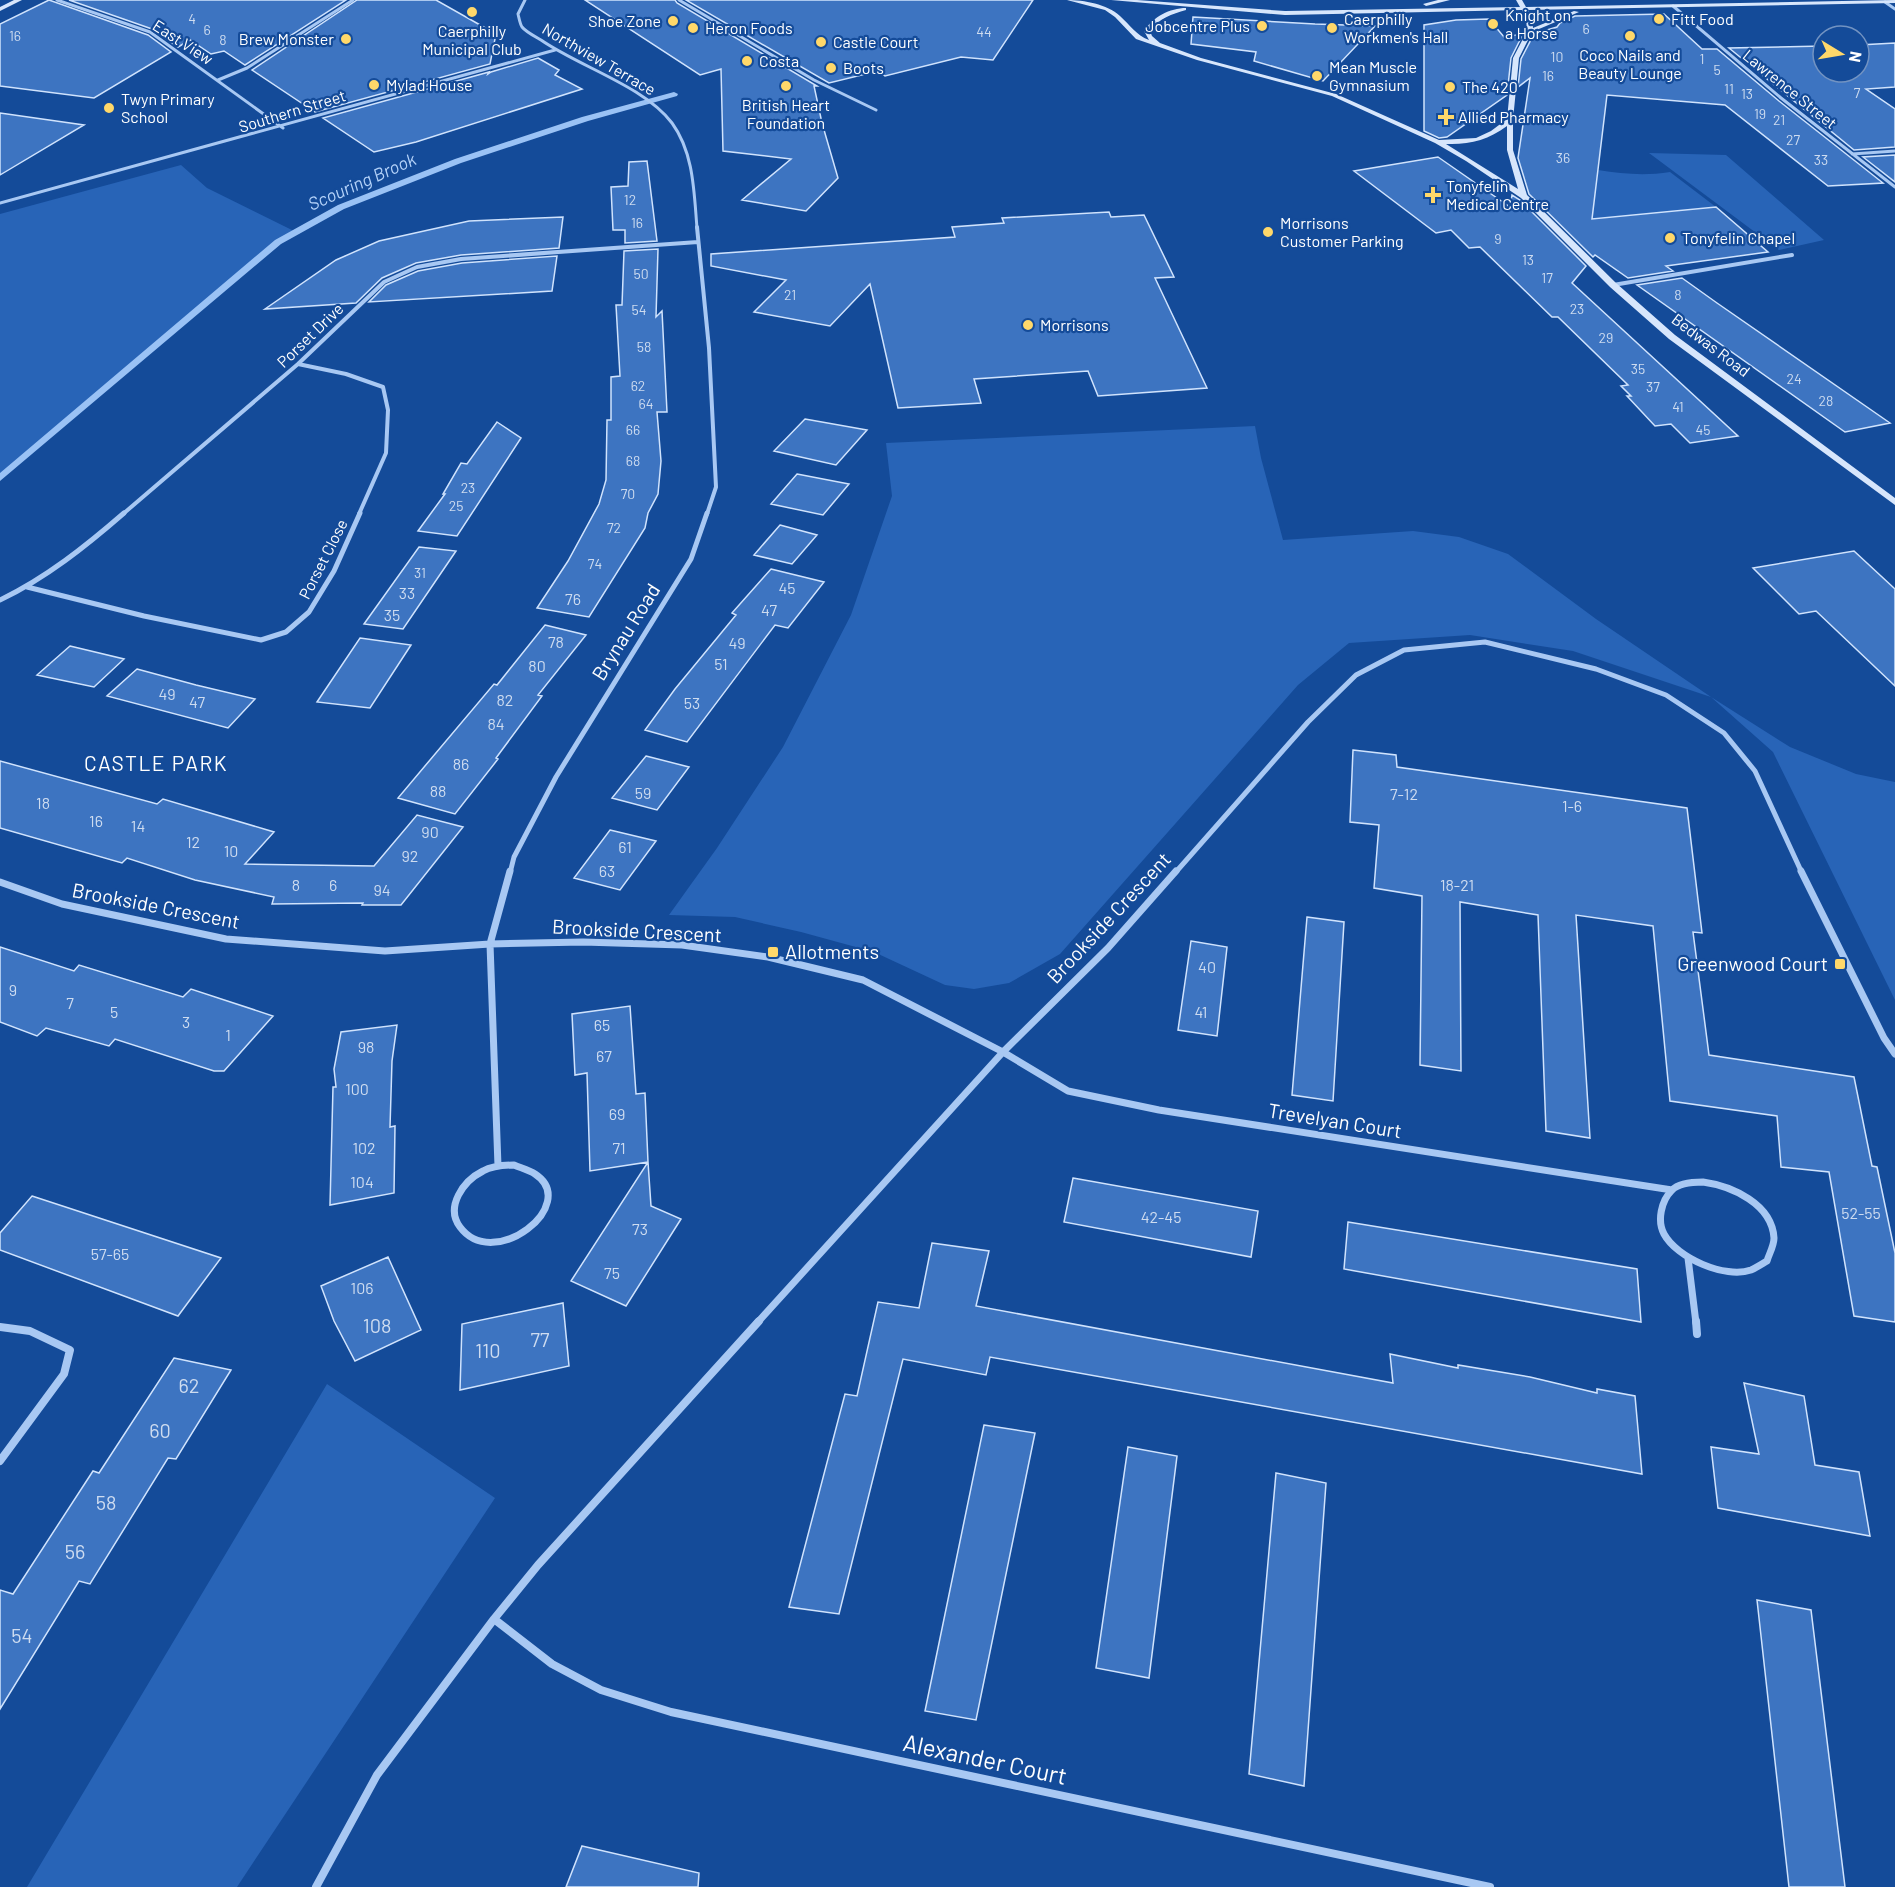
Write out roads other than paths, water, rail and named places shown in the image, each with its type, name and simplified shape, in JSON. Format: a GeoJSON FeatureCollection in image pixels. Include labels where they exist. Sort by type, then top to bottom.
{"type":"FeatureCollection","features":[{"type":"Feature","properties":{"kind":"main road"},"geometry":{"type":"LineString","coordinates":[[0,9],[20,0]]}},
{"type":"Feature","properties":{"kind":"main road"},"geometry":{"type":"LineString","coordinates":[[1070,0],[1107,9],[1138,38],[1160,46],[1252,74],[1316,89],[1437,142],[1524,196]]}},
{"type":"Feature","properties":{"kind":"main road"},"geometry":{"type":"LineString","coordinates":[[1114,0],[1285,13],[1593,7],[1622,4],[1673,6],[1895,2]]}},
{"type":"Feature","properties":{"kind":"main road"},"geometry":{"type":"LineString","coordinates":[[1381,11],[1447,0]]}},
{"type":"Feature","properties":{"kind":"main road"},"geometry":{"type":"LineString","coordinates":[[1502,0],[1524,8]]}},
{"type":"Feature","properties":{"kind":"main road"},"geometry":{"type":"LineString","coordinates":[[1519,0],[1529,18],[1530,32],[1516,58],[1510,120],[1510,150],[1524,196]]}},
{"type":"Feature","properties":{"kind":"main road"},"geometry":{"type":"LineString","coordinates":[[1550,0],[1593,7]]}},
{"type":"Feature","properties":{"kind":"main road"},"geometry":{"type":"LineString","coordinates":[[1160,46],[1149,37],[1147,31],[1150,26],[1160,17],[1191,7]]}},
{"type":"Feature","properties":{"kind":"main road"},"geometry":{"type":"LineString","coordinates":[[1530,32],[1563,16],[1593,7]]}},
{"type":"Feature","properties":{"kind":"main road"},"geometry":{"type":"LineString","coordinates":[[1437,142],[1474,142],[1491,135],[1510,120]]}},
{"type":"Feature","properties":{"kind":"main road","name":"Bedwas Road"},"geometry":{"type":"LineString","coordinates":[[1524,196],[1613,285],[1672,337],[1895,502]]}},
{"type":"Feature","properties":{"kind":"street","name":"East View"},"geometry":{"type":"LineString","coordinates":[[57,0],[150,32],[283,128]]}},
{"type":"Feature","properties":{"kind":"street"},"geometry":{"type":"LineString","coordinates":[[218,80],[247,68],[353,0]]}},
{"type":"Feature","properties":{"kind":"street","name":"Northview Terrace"},"geometry":{"type":"LineString","coordinates":[[525,0],[518,15],[522,27],[555,50],[642,96],[658,108]]}},
{"type":"Feature","properties":{"kind":"street"},"geometry":{"type":"LineString","coordinates":[[679,0],[814,80],[876,110]]}},
{"type":"Feature","properties":{"kind":"street"},"geometry":{"type":"LineString","coordinates":[[1885,2],[1895,9]]}},
{"type":"Feature","properties":{"kind":"street","name":"Lawrence Street"},"geometry":{"type":"LineString","coordinates":[[1673,6],[1781,98],[1895,187]]}},
{"type":"Feature","properties":{"kind":"street","name":"Southern Street"},"geometry":{"type":"LineString","coordinates":[[0,203],[283,128],[342,109],[555,50]]}},
{"type":"Feature","properties":{"kind":"street","name":"Brynau Road"},"geometry":{"type":"LineString","coordinates":[[498,1166],[490,944],[514,857],[556,777],[691,559],[716,487],[710,358],[692,171],[676,131],[658,108]]}},
{"type":"Feature","properties":{"kind":"street"},"geometry":{"type":"LineString","coordinates":[[1852,154],[1895,151]]}},
{"type":"Feature","properties":{"kind":"street","name":"Porset Drive"},"geometry":{"type":"LineString","coordinates":[[0,600],[27,587],[89,543],[298,364],[384,282],[417,267],[461,259],[698,242]]}},
{"type":"Feature","properties":{"kind":"street"},"geometry":{"type":"LineString","coordinates":[[1613,285],[1792,255]]}},
{"type":"Feature","properties":{"kind":"street","name":"Porset Close"},"geometry":{"type":"LineString","coordinates":[[27,587],[144,616],[261,640],[286,632],[309,612],[334,571],[386,453],[388,410],[383,387],[346,374],[298,364]]}},
{"type":"Feature","properties":{"kind":"street","name":"Brookside Crescent"},"geometry":{"type":"LineString","coordinates":[[0,882],[62,904],[226,939],[385,951],[490,944],[583,942],[682,945],[768,957],[863,980],[1003,1052],[1108,948],[1308,722],[1356,675],[1404,650],[1485,642],[1596,669],[1666,695],[1724,733],[1755,771],[1801,872],[1884,1038],[1895,1054]]}},
{"type":"Feature","properties":{"kind":"street"},"geometry":{"type":"LineString","coordinates":[[316,1887],[377,1775],[494,1619],[538,1565],[1003,1052]]}},
{"type":"Feature","properties":{"kind":"street","name":"Trevelyan Court"},"geometry":{"type":"LineString","coordinates":[[1003,1052],[1068,1091],[1195,1116],[1672,1190]]}},
{"type":"Feature","properties":{"kind":"street"},"geometry":{"type":"LineString","coordinates":[[514,1165],[527,1168],[539,1175],[546,1185],[549,1198],[546,1211],[537,1224],[523,1234],[508,1240],[491,1242],[476,1239],[464,1233],[456,1224],[453,1212],[460,1188],[484,1170],[498,1166],[514,1165]]}},
{"type":"Feature","properties":{"kind":"street","name":"Trevelyan Court"},"geometry":{"type":"LineString","coordinates":[[1701,1182],[1718,1184],[1752,1201],[1764,1214],[1772,1228],[1774,1242],[1770,1255],[1761,1265],[1746,1272],[1726,1273],[1707,1268],[1688,1258],[1672,1245],[1663,1230],[1660,1214],[1663,1200],[1672,1190],[1685,1184],[1701,1182]]}},
{"type":"Feature","properties":{"kind":"street"},"geometry":{"type":"LineString","coordinates":[[1688,1258],[1697,1334]]}},
{"type":"Feature","properties":{"kind":"street"},"geometry":{"type":"LineString","coordinates":[[0,1327],[30,1331],[70,1350],[64,1374],[0,1461]]}},
{"type":"Feature","properties":{"kind":"street","name":"Alexander Court"},"geometry":{"type":"LineString","coordinates":[[494,1619],[552,1664],[601,1690],[671,1712],[1490,1887]]}},
{"type":"Feature","properties":{"kind":"waterway","name":"Scouring Brook"},"geometry":{"type":"LineString","coordinates":[[0,478],[278,242],[341,207],[458,161],[585,119],[674,94]]}},
{"type":"Feature","properties":{"kind":"place","name":"Caerphilly Municipal Club"},"geometry":{"type":"Point","coordinates":[472,12]}},
{"type":"Feature","properties":{"kind":"place","name":"Fitt Food"},"geometry":{"type":"Point","coordinates":[1659,19]}},
{"type":"Feature","properties":{"kind":"place","name":"Shoe Zone"},"geometry":{"type":"Point","coordinates":[673,21]}},
{"type":"Feature","properties":{"kind":"place","name":"Knight on a Horse"},"geometry":{"type":"Point","coordinates":[1493,24]}},
{"type":"Feature","properties":{"kind":"place","name":"Jobcentre Plus"},"geometry":{"type":"Point","coordinates":[1262,26]}},
{"type":"Feature","properties":{"kind":"place","name":"Heron Foods"},"geometry":{"type":"Point","coordinates":[693,28]}},
{"type":"Feature","properties":{"kind":"place","name":"Caerphilly Workmen's Hall"},"geometry":{"type":"Point","coordinates":[1332,28]}},
{"type":"Feature","properties":{"kind":"place","name":"Coco Nails and Beauty Lounge"},"geometry":{"type":"Point","coordinates":[1630,36]}},
{"type":"Feature","properties":{"kind":"place","name":"Brew Monster"},"geometry":{"type":"Point","coordinates":[346,39]}},
{"type":"Feature","properties":{"kind":"place","name":"Castle Court"},"geometry":{"type":"Point","coordinates":[821,42]}},
{"type":"Feature","properties":{"kind":"place","name":"Costa"},"geometry":{"type":"Point","coordinates":[747,61]}},
{"type":"Feature","properties":{"kind":"place","name":"Boots"},"geometry":{"type":"Point","coordinates":[831,68]}},
{"type":"Feature","properties":{"kind":"place","name":"Mean Muscle Gymnasium"},"geometry":{"type":"Point","coordinates":[1317,76]}},
{"type":"Feature","properties":{"kind":"place","name":"Mylad House"},"geometry":{"type":"Point","coordinates":[374,85]}},
{"type":"Feature","properties":{"kind":"place","name":"British Heart Foundation"},"geometry":{"type":"Point","coordinates":[786,86]}},
{"type":"Feature","properties":{"kind":"place","name":"The 420"},"geometry":{"type":"Point","coordinates":[1450,87]}},
{"type":"Feature","properties":{"kind":"place","name":"Twyn Primary School"},"geometry":{"type":"Point","coordinates":[109,108]}},
{"type":"Feature","properties":{"kind":"place","name":"Allied Pharmacy"},"geometry":{"type":"Point","coordinates":[1446,117]}},
{"type":"Feature","properties":{"kind":"place","name":"Tonyfelin Medical Centre"},"geometry":{"type":"Point","coordinates":[1433,195]}},
{"type":"Feature","properties":{"kind":"place","name":"Morrisons Customer Parking"},"geometry":{"type":"Point","coordinates":[1268,232]}},
{"type":"Feature","properties":{"kind":"place","name":"Tonyfelin Chapel"},"geometry":{"type":"Point","coordinates":[1670,238]}},
{"type":"Feature","properties":{"kind":"place","name":"Morrisons"},"geometry":{"type":"Point","coordinates":[1028,325]}},
{"type":"Feature","properties":{"kind":"place","name":"Allotments"},"geometry":{"type":"Point","coordinates":[773,952]}},
{"type":"Feature","properties":{"kind":"place","name":"Greenwood Court"},"geometry":{"type":"Point","coordinates":[1840,964]}},
{"type":"Feature","properties":{"kind":"district","name":"CASTLE PARK"},"geometry":{"type":"Point","coordinates":[156,764]}}]}
